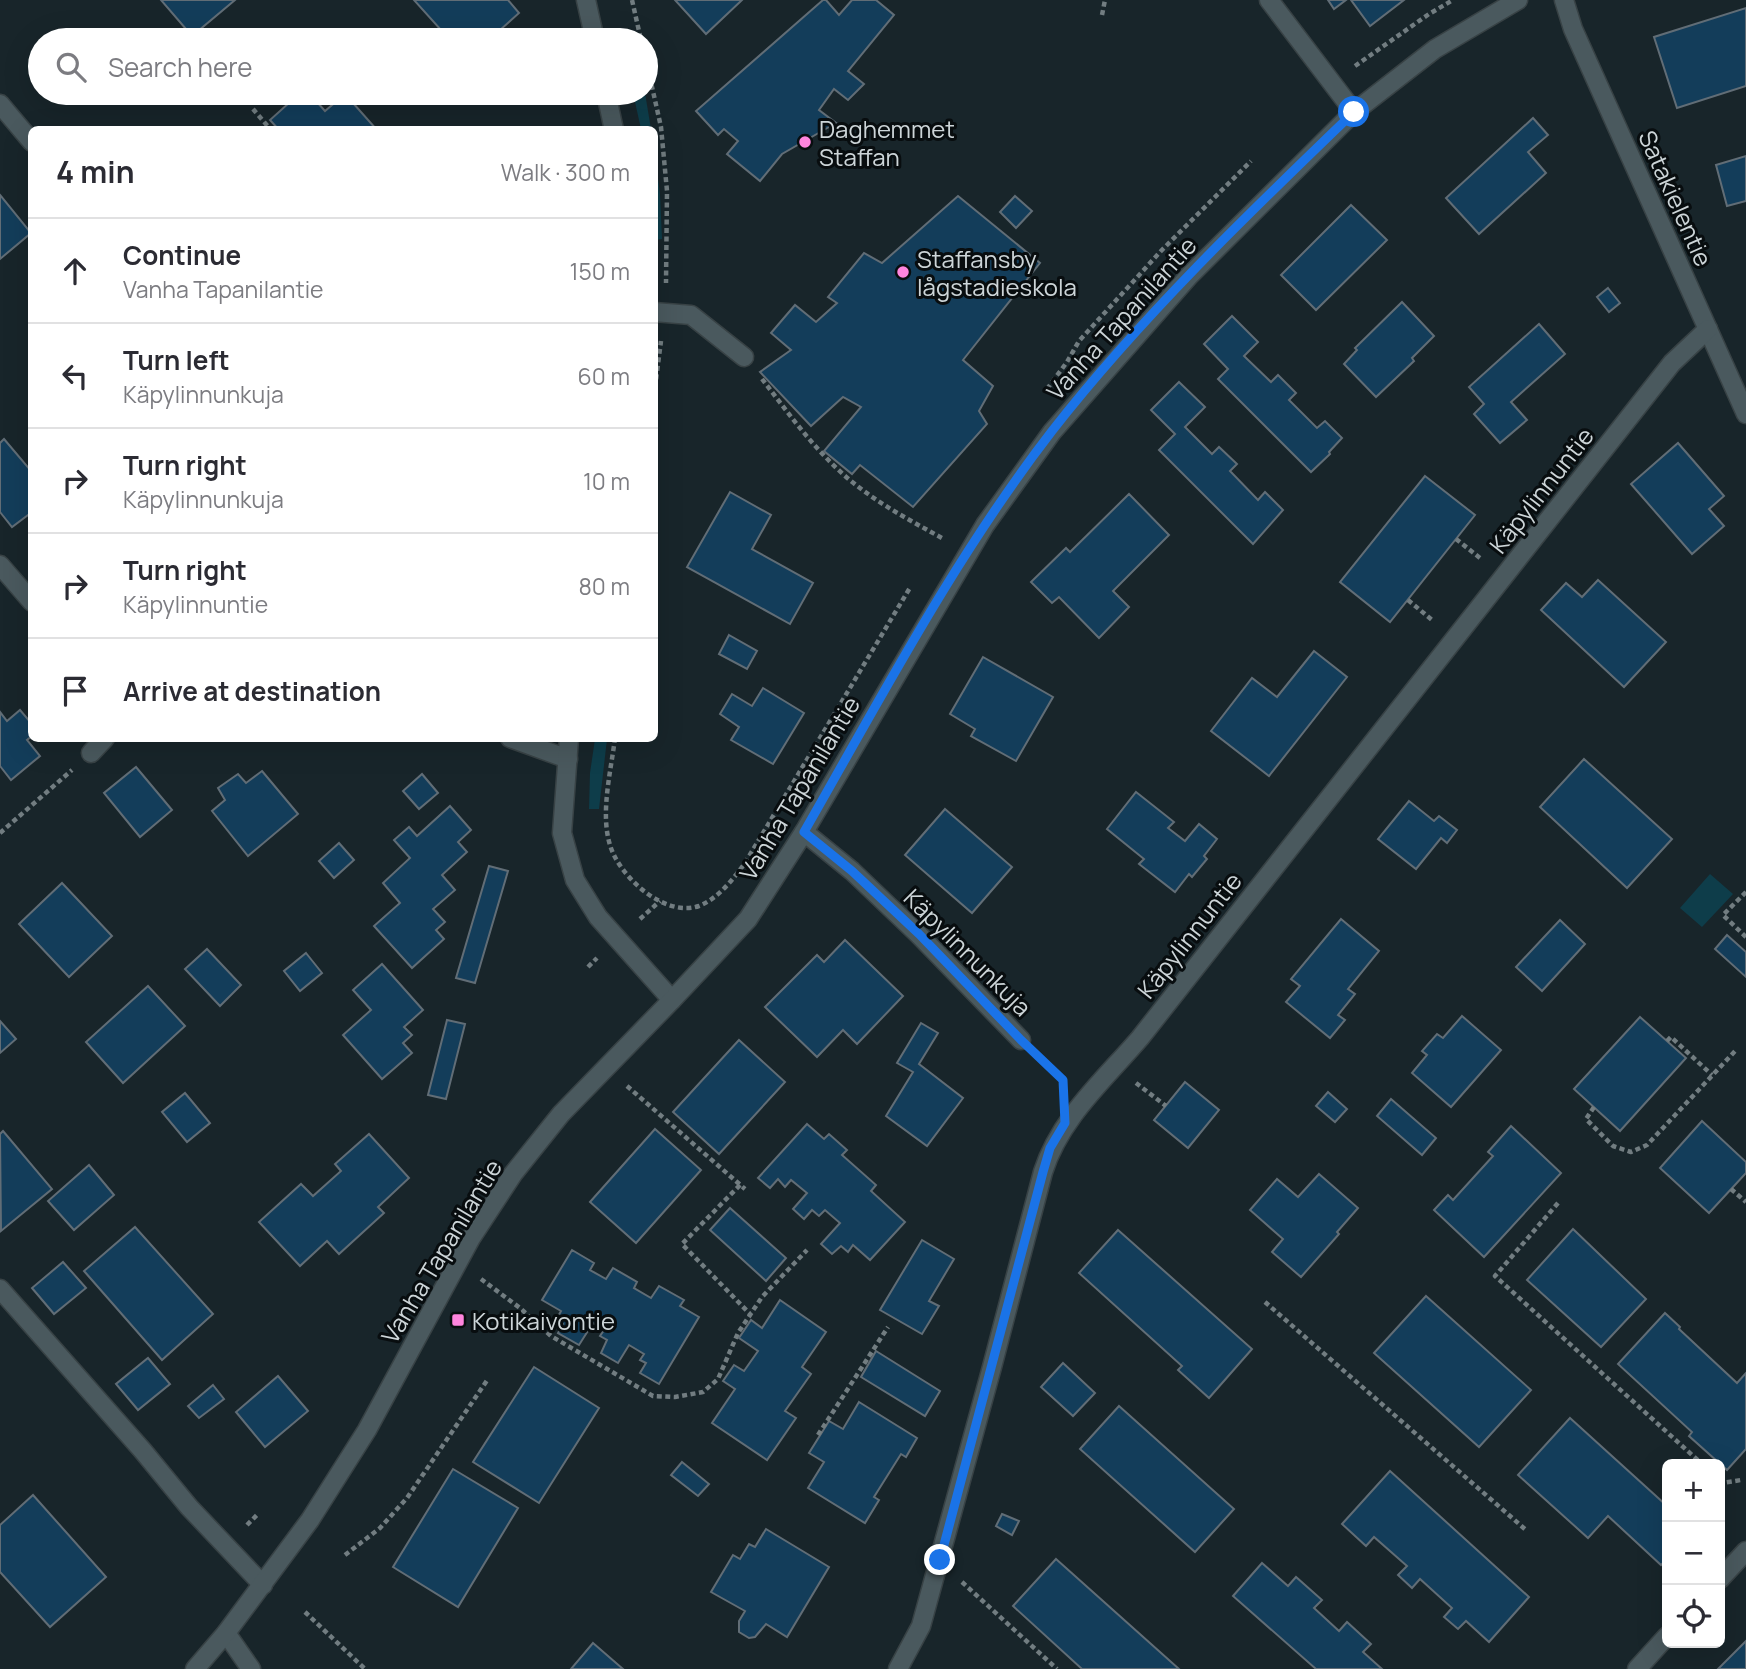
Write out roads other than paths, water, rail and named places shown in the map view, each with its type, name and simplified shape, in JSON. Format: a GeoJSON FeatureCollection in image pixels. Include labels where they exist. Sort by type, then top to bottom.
{"type":"FeatureCollection","features":[{"type":"Feature","properties":{"kind":"street"},"geometry":{"type":"LineString","coordinates":[[586,0],[592,28]]}},
{"type":"Feature","properties":{"kind":"street"},"geometry":{"type":"LineString","coordinates":[[1269,0],[1354,112]]}},
{"type":"Feature","properties":{"kind":"street","name":"Vanha Tapanilantie"},"geometry":{"type":"LineString","coordinates":[[195,1669],[295,1542],[368,1430],[471,1238],[513,1174],[561,1114],[748,919],[804,832],[985,525],[1052,432],[1189,276],[1354,112],[1435,49],[1518,0]]}},
{"type":"Feature","properties":{"kind":"street","name":"Satakielentie"},"geometry":{"type":"LineString","coordinates":[[1564,0],[1573,30],[1746,415]]}},
{"type":"Feature","properties":{"kind":"street"},"geometry":{"type":"LineString","coordinates":[[0,104],[28,137]]}},
{"type":"Feature","properties":{"kind":"street"},"geometry":{"type":"LineString","coordinates":[[609,105],[613,126]]}},
{"type":"Feature","properties":{"kind":"street"},"geometry":{"type":"LineString","coordinates":[[659,313],[691,315],[744,356]]}},
{"type":"Feature","properties":{"kind":"street","name":"Käpylinnuntie"},"geometry":{"type":"LineString","coordinates":[[898,1669],[921,1626],[1043,1172],[1050,1148],[1065,1123],[1116,1066],[1672,363],[1708,330]]}},
{"type":"Feature","properties":{"kind":"street"},"geometry":{"type":"LineString","coordinates":[[0,565],[28,597]]}},
{"type":"Feature","properties":{"kind":"street"},"geometry":{"type":"LineString","coordinates":[[91,753],[101,742]]}},
{"type":"Feature","properties":{"kind":"street"},"geometry":{"type":"LineString","coordinates":[[521,742],[568,759]]}},
{"type":"Feature","properties":{"kind":"street"},"geometry":{"type":"LineString","coordinates":[[569,742],[562,833],[575,880],[598,917],[672,1000]]}},
{"type":"Feature","properties":{"kind":"street","name":"Käpylinnunkuja"},"geometry":{"type":"LineString","coordinates":[[804,832],[852,871],[919,934],[1021,1040]]}},
{"type":"Feature","properties":{"kind":"street"},"geometry":{"type":"LineString","coordinates":[[0,1289],[189,1507],[263,1585]]}},
{"type":"Feature","properties":{"kind":"street"},"geometry":{"type":"LineString","coordinates":[[1725,1574],[1746,1551]]}},
{"type":"Feature","properties":{"kind":"street"},"geometry":{"type":"LineString","coordinates":[[226,1633],[251,1669]]}},
{"type":"Feature","properties":{"kind":"street"},"geometry":{"type":"LineString","coordinates":[[1637,1669],[1662,1642]]}},
{"type":"Feature","properties":{"kind":"place","name":"Daghemmet Staffan"},"geometry":{"type":"Point","coordinates":[805,142]}},
{"type":"Feature","properties":{"kind":"place","name":"Staffansby lågstadieskola"},"geometry":{"type":"Point","coordinates":[903,272]}},
{"type":"Feature","properties":{"kind":"place","name":"Kotikaivontie"},"geometry":{"type":"Point","coordinates":[458,1320]}}]}
